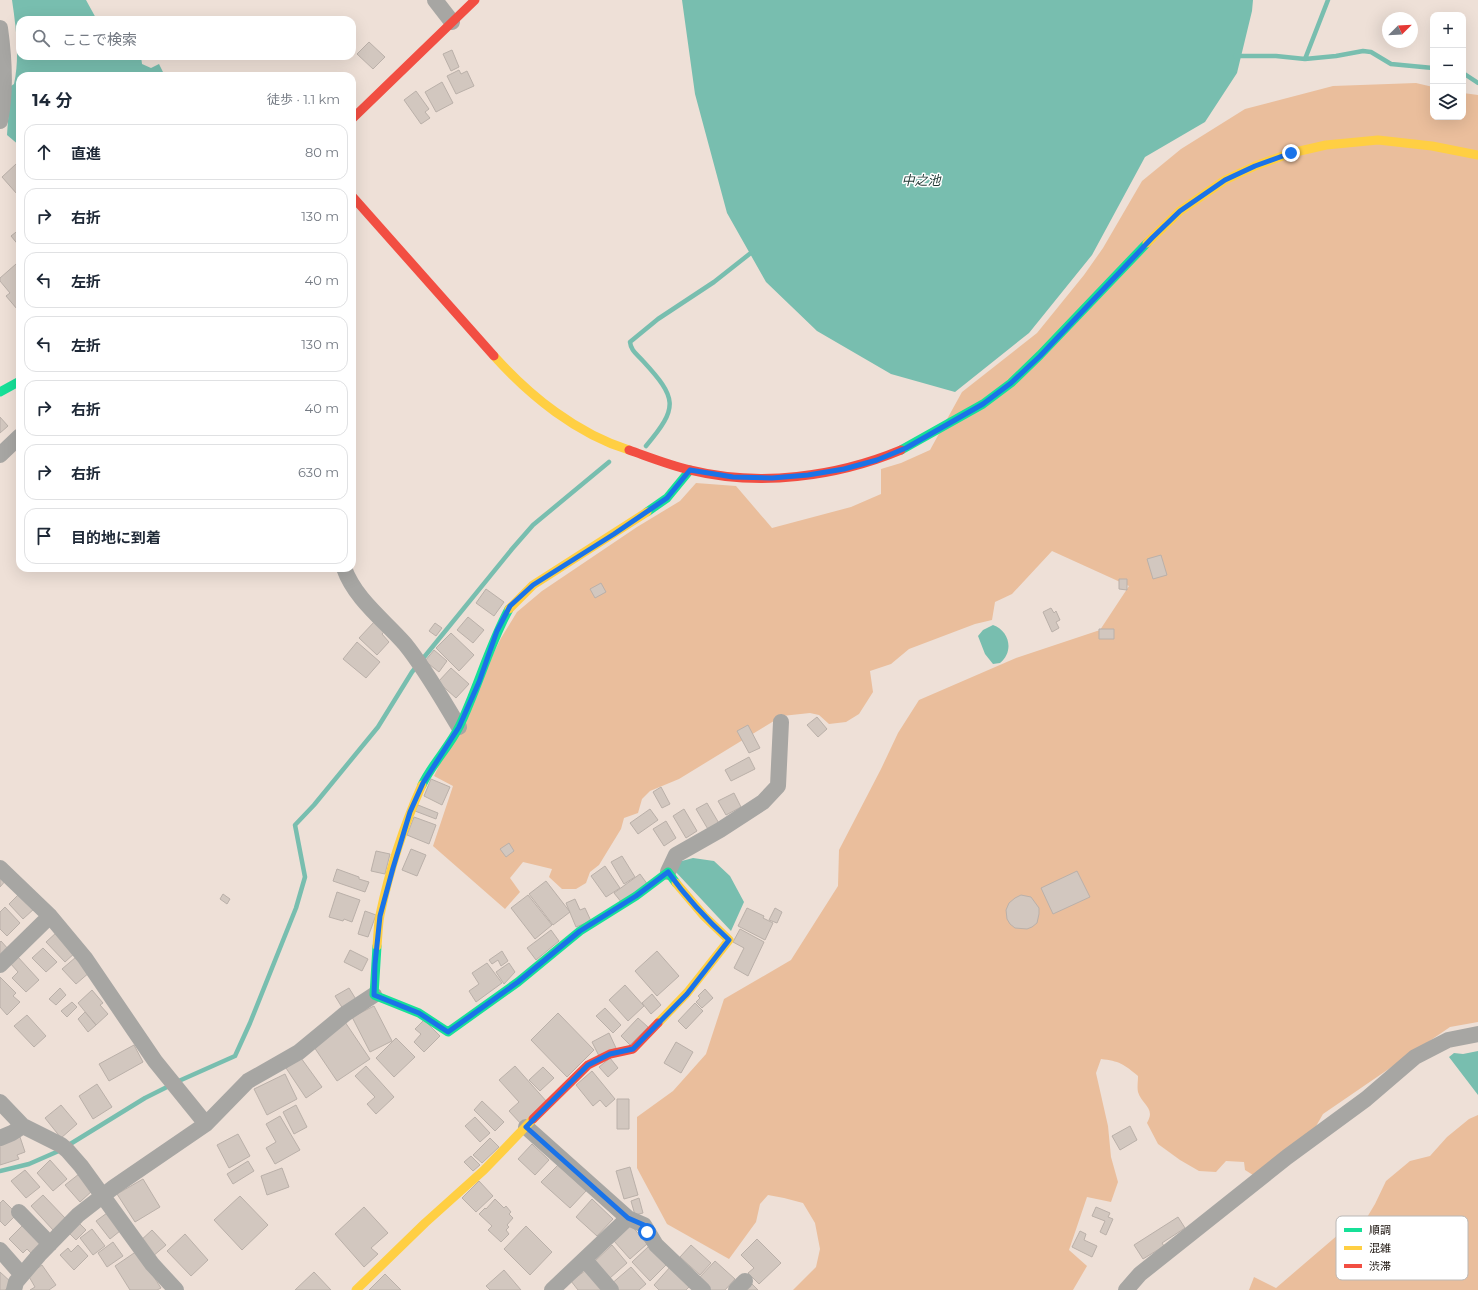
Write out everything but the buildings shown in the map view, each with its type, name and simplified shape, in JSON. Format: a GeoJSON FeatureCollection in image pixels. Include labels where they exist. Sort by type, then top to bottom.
{"type":"FeatureCollection","features":[{"type":"Feature","properties":{"kind":"street"},"geometry":{"type":"LineString","coordinates":[[435,0],[452,22]]}},
{"type":"Feature","properties":{"kind":"street"},"geometry":{"type":"LineString","coordinates":[[356,115],[475,0]]}},
{"type":"Feature","properties":{"kind":"street"},"geometry":{"type":"LineString","coordinates":[[0,28],[2,42],[3,108],[0,121]]}},
{"type":"Feature","properties":{"kind":"street"},"geometry":{"type":"LineString","coordinates":[[356,201],[507,372],[544,403],[579,428],[612,445],[690,470],[733,477],[772,478],[808,475],[844,469],[877,460],[906,448],[983,404],[1011,383],[1040,356],[1152,238],[1180,211],[1225,180],[1255,166],[1291,153],[1326,145],[1378,140],[1432,146],[1478,155]]}},
{"type":"Feature","properties":{"kind":"street"},"geometry":{"type":"LineString","coordinates":[[0,392],[16,383]]}},
{"type":"Feature","properties":{"kind":"street"},"geometry":{"type":"LineString","coordinates":[[0,455],[16,440]]}},
{"type":"Feature","properties":{"kind":"street"},"geometry":{"type":"LineString","coordinates":[[374,995],[375,964],[380,916],[410,812],[423,783],[459,727],[479,682],[497,631],[510,606],[533,585],[614,534],[667,498],[690,470]]}},
{"type":"Feature","properties":{"kind":"street"},"geometry":{"type":"LineString","coordinates":[[345,572],[348,580],[360,596],[404,644],[419,663],[459,727]]}},
{"type":"Feature","properties":{"kind":"street"},"geometry":{"type":"LineString","coordinates":[[374,995],[419,1013],[448,1032],[518,982],[580,931],[636,896],[668,872],[676,855],[720,830],[763,802],[778,786],[781,722]]}},
{"type":"Feature","properties":{"kind":"street"},"geometry":{"type":"LineString","coordinates":[[0,868],[50,916],[84,958],[155,1061],[206,1124]]}},
{"type":"Feature","properties":{"kind":"street"},"geometry":{"type":"LineString","coordinates":[[356,1290],[425,1223],[484,1170],[588,1065],[610,1054],[633,1049],[687,994],[729,940],[705,918],[668,872]]}},
{"type":"Feature","properties":{"kind":"street"},"geometry":{"type":"LineString","coordinates":[[0,965],[50,916]]}},
{"type":"Feature","properties":{"kind":"street"},"geometry":{"type":"LineString","coordinates":[[14,1290],[16,1282],[78,1214],[206,1124],[248,1081],[299,1052],[345,1014],[374,995]]}},
{"type":"Feature","properties":{"kind":"street"},"geometry":{"type":"LineString","coordinates":[[1126,1290],[1140,1274],[1287,1157],[1366,1099],[1415,1057],[1448,1040],[1478,1034]]}},
{"type":"Feature","properties":{"kind":"street"},"geometry":{"type":"LineString","coordinates":[[0,1102],[23,1126],[64,1147],[81,1166],[152,1264],[176,1290]]}},
{"type":"Feature","properties":{"kind":"street"},"geometry":{"type":"LineString","coordinates":[[0,1138],[23,1126]]}},
{"type":"Feature","properties":{"kind":"street"},"geometry":{"type":"LineString","coordinates":[[526,1127],[628,1218],[644,1225],[656,1245],[703,1290]]}},
{"type":"Feature","properties":{"kind":"street"},"geometry":{"type":"LineString","coordinates":[[19,1212],[50,1244]]}},
{"type":"Feature","properties":{"kind":"street"},"geometry":{"type":"LineString","coordinates":[[552,1290],[628,1218]]}},
{"type":"Feature","properties":{"kind":"street"},"geometry":{"type":"LineString","coordinates":[[0,1250],[22,1275]]}},
{"type":"Feature","properties":{"kind":"street"},"geometry":{"type":"LineString","coordinates":[[585,1260],[611,1290]]}},
{"type":"Feature","properties":{"kind":"shaded area"},"geometry":{"type":"Polygon","coordinates":[[[1416,83],[1430,86],[1430,120],[1466,120],[1466,93],[1478,95],[1478,1022],[1450,1027],[1323,1114],[1315,1128],[1253,1175],[1245,1170],[1244,1162],[1226,1161],[1216,1172],[1199,1171],[1180,1160],[1158,1144],[1147,1123],[1150,1114],[1138,1092],[1138,1076],[1121,1064],[1101,1059],[1096,1073],[1108,1126],[1111,1157],[1118,1182],[1111,1202],[1087,1197],[1069,1250],[1087,1266],[1073,1290],[793,1290],[816,1267],[820,1249],[815,1223],[803,1203],[768,1195],[760,1204],[756,1222],[729,1259],[667,1224],[637,1168],[637,1117],[673,1091],[706,1054],[724,999],[791,960],[838,886],[839,850],[898,733],[919,700],[1016,658],[1100,630],[1129,586],[1052,551],[1012,594],[995,602],[992,620],[975,624],[909,649],[891,664],[870,671],[873,692],[859,714],[846,722],[829,724],[819,715],[810,713],[782,716],[679,779],[650,791],[642,799],[638,813],[624,818],[621,829],[599,865],[590,872],[586,883],[576,889],[562,889],[549,877],[552,869],[523,862],[510,878],[520,892],[505,909],[433,846],[453,786],[434,776],[501,638],[517,612],[542,591],[637,527],[680,501],[696,483],[736,486],[772,528],[851,507],[881,494],[881,469],[901,463],[930,450],[962,392],[1037,333],[1084,275],[1103,248],[1142,181],[1181,149],[1245,109],[1333,86],[1416,83]]]}},
{"type":"Feature","properties":{"kind":"shaded area"},"geometry":{"type":"Polygon","coordinates":[[[1478,1115],[1478,1290],[1249,1290],[1254,1277],[1276,1288],[1336,1237],[1336,1280],[1468,1280],[1468,1216],[1368,1216],[1386,1181],[1410,1161],[1430,1156],[1447,1137],[1469,1119],[1478,1115]]]}},
{"type":"Feature","properties":{"kind":"water"},"geometry":{"type":"Polygon","coordinates":[[[12,0],[86,0],[95,16],[16,16],[16,31],[12,0]]]}},
{"type":"Feature","properties":{"kind":"water","name":"中之池"},"geometry":{"type":"Polygon","coordinates":[[[682,0],[1253,0],[1252,11],[1237,73],[1205,122],[1145,157],[1092,255],[1029,333],[955,392],[891,374],[817,331],[766,282],[727,213],[695,94],[682,0]]]}},
{"type":"Feature","properties":{"kind":"water"},"geometry":{"type":"Polygon","coordinates":[[[17,60],[142,60],[142,64],[151,68],[159,64],[163,72],[16,72],[17,60]]]}},
{"type":"Feature","properties":{"kind":"water"},"geometry":{"type":"Polygon","coordinates":[[[16,74],[16,143],[7,135],[9,106],[8,88],[14,84],[16,74]]]}},
{"type":"Feature","properties":{"kind":"water"},"geometry":{"type":"Polygon","coordinates":[[[993,625],[1003,632],[1008,642],[1008,648],[1007,653],[1000,663],[993,664],[985,654],[978,636],[983,630],[993,625]]]}},
{"type":"Feature","properties":{"kind":"water"},"geometry":{"type":"Polygon","coordinates":[[[693,858],[714,861],[730,876],[744,902],[731,931],[674,870],[678,862],[693,858]]]}},
{"type":"Feature","properties":{"kind":"water"},"geometry":{"type":"Polygon","coordinates":[[[1478,1051],[1478,1095],[1449,1057],[1454,1053],[1463,1054],[1478,1051]]]}},
{"type":"Feature","properties":{"kind":"waterway"},"geometry":{"type":"LineString","coordinates":[[1305,59],[1328,0]]}},
{"type":"Feature","properties":{"kind":"waterway"},"geometry":{"type":"LineString","coordinates":[[1235,56],[1276,56],[1305,59],[1336,56],[1363,51],[1371,52],[1391,64],[1430,68]]}},
{"type":"Feature","properties":{"kind":"waterway"},"geometry":{"type":"LineString","coordinates":[[1466,75],[1478,83]]}},
{"type":"Feature","properties":{"kind":"waterway"},"geometry":{"type":"LineString","coordinates":[[646,446],[657,433],[664,421],[669,412],[670,403],[668,394],[662,384],[633,350],[630,342],[658,319],[714,282],[752,252]]}},
{"type":"Feature","properties":{"kind":"waterway"},"geometry":{"type":"LineString","coordinates":[[67,1146],[145,1098],[235,1056],[250,1023],[296,908],[305,877],[295,825],[314,805],[378,727],[412,672],[512,549],[533,525],[609,462]]}},
{"type":"Feature","properties":{"kind":"waterway"},"geometry":{"type":"LineString","coordinates":[[0,1171],[29,1164],[61,1150]]}},
{"type":"Feature","properties":{"kind":"traffic: fast"},"geometry":{"type":"LineString","coordinates":[[901,450],[983,404],[1011,383],[1040,355],[1147,243]]}},
{"type":"Feature","properties":{"kind":"traffic: fast"},"geometry":{"type":"LineString","coordinates":[[0,392],[16,383]]}},
{"type":"Feature","properties":{"kind":"traffic: fast"},"geometry":{"type":"LineString","coordinates":[[647,512],[667,498],[690,470]]}},
{"type":"Feature","properties":{"kind":"traffic: fast"},"geometry":{"type":"LineString","coordinates":[[422,785],[460,725],[495,637],[509,609]]}},
{"type":"Feature","properties":{"kind":"traffic: fast"},"geometry":{"type":"LineString","coordinates":[[377,946],[374,995],[419,1013],[448,1032],[518,982],[580,931],[636,896],[668,872],[676,883]]}},
{"type":"Feature","properties":{"kind":"traffic: slow"},"geometry":{"type":"LineString","coordinates":[[1147,243],[1180,211],[1225,180],[1255,166],[1291,153],[1326,145],[1378,140],[1432,146],[1478,155]]}},
{"type":"Feature","properties":{"kind":"traffic: slow"},"geometry":{"type":"LineString","coordinates":[[494,356],[539,399],[573,424],[610,443],[629,450]]}},
{"type":"Feature","properties":{"kind":"traffic: slow"},"geometry":{"type":"LineString","coordinates":[[509,609],[533,585],[647,512]]}},
{"type":"Feature","properties":{"kind":"traffic: slow"},"geometry":{"type":"LineString","coordinates":[[377,946],[379,919],[388,882],[403,832],[422,785]]}},
{"type":"Feature","properties":{"kind":"traffic: slow"},"geometry":{"type":"LineString","coordinates":[[658,1023],[687,993],[729,940],[704,916],[676,883]]}},
{"type":"Feature","properties":{"kind":"traffic: slow"},"geometry":{"type":"LineString","coordinates":[[356,1290],[425,1223],[484,1170],[533,1119]]}},
{"type":"Feature","properties":{"kind":"traffic: jam"},"geometry":{"type":"LineString","coordinates":[[356,115],[475,0]]}},
{"type":"Feature","properties":{"kind":"traffic: jam"},"geometry":{"type":"LineString","coordinates":[[356,201],[494,356]]}},
{"type":"Feature","properties":{"kind":"traffic: jam"},"geometry":{"type":"LineString","coordinates":[[629,450],[690,470],[743,478],[770,478],[824,473],[850,467],[901,450]]}},
{"type":"Feature","properties":{"kind":"traffic: jam"},"geometry":{"type":"LineString","coordinates":[[533,1119],[588,1065],[610,1054],[633,1049],[658,1023]]}},
{"type":"Feature","properties":{"kind":"route"},"geometry":{"type":"LineString","coordinates":[[647,1232],[644,1225],[628,1218],[526,1127],[588,1065],[610,1054],[633,1049],[687,994],[729,940],[705,918],[668,872],[636,896],[580,931],[518,982],[448,1032],[419,1013],[374,995],[375,964],[380,916],[410,812],[423,783],[459,727],[479,682],[497,631],[510,606],[533,585],[614,534],[667,498],[690,470],[733,477],[772,478],[808,475],[844,469],[877,460],[906,448],[983,404],[1011,383],[1040,356],[1152,238],[1180,211],[1225,180],[1255,166],[1291,153]]}}]}
